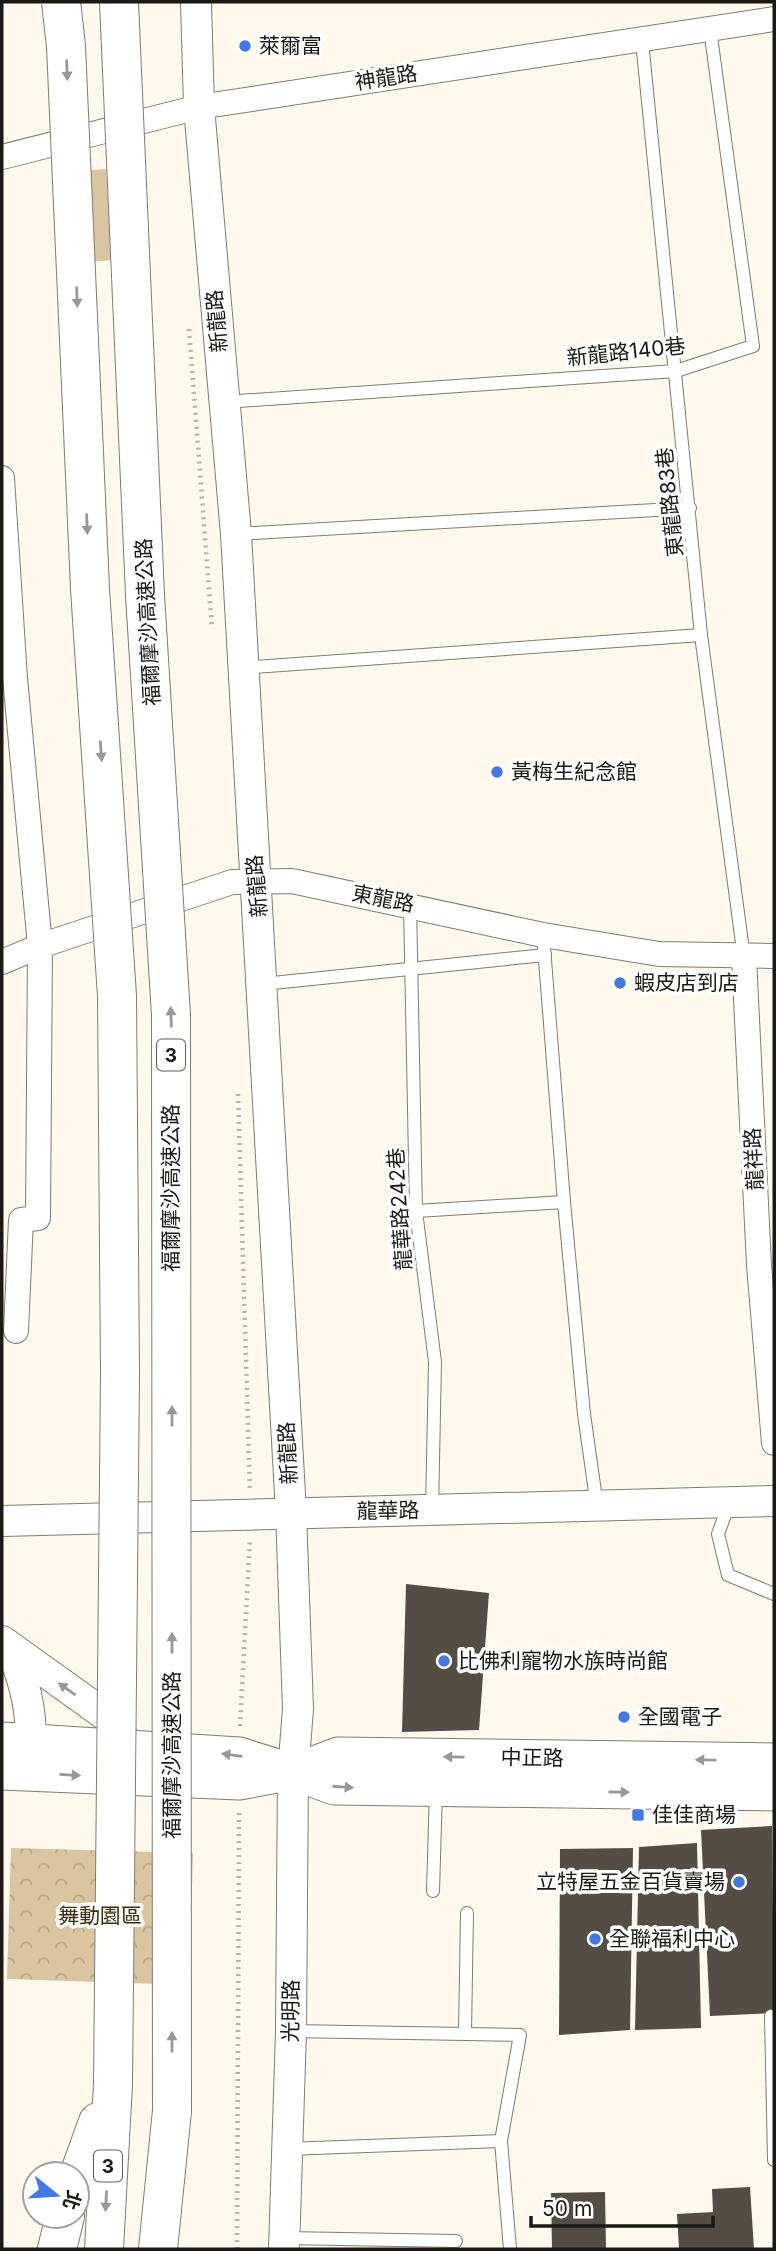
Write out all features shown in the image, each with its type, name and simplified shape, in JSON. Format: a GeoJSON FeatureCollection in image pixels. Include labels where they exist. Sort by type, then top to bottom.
{"type":"FeatureCollection","features":[{"type":"Feature","properties":{"kind":"highway","name":"3"},"geometry":{"type":"LineString","coordinates":[[61,2],[67,60],[90,589],[117,996],[120,1374],[113,2084],[104,2249]]}},
{"type":"Feature","properties":{"kind":"highway","name":"福爾摩沙高速公路"},"geometry":{"type":"LineString","coordinates":[[119,2],[146,609],[171,1015],[172,2111],[158,2249]]}},
{"type":"Feature","properties":{"kind":"highway"},"geometry":{"type":"LineString","coordinates":[[84,2160],[113,2084]]}},
{"type":"Feature","properties":{"kind":"highway"},"geometry":{"type":"LineString","coordinates":[[172,2111],[176,2249]]}},
{"type":"Feature","properties":{"kind":"highway"},"geometry":{"type":"LineString","coordinates":[[57,2249],[62,2230]]}},
{"type":"Feature","properties":{"kind":"main road","name":"中正路"},"geometry":{"type":"LineString","coordinates":[[16,1756],[127,1762],[239,1782],[293,1772],[338,1755],[774,1793]]}},
{"type":"Feature","properties":{"kind":"main road","name":"中正路"},"geometry":{"type":"LineString","coordinates":[[293,1772],[334,1787],[436,1790],[581,1775],[774,1761]]}},
{"type":"Feature","properties":{"kind":"street","name":"新龍路"},"geometry":{"type":"LineString","coordinates":[[196,2],[199,107],[236,534],[241,668],[263,984],[291,1512],[298,1709],[293,1772]]}},
{"type":"Feature","properties":{"kind":"street","name":"神龍路"},"geometry":{"type":"LineString","coordinates":[[2,158],[199,107],[774,19]]}},
{"type":"Feature","properties":{"kind":"street"},"geometry":{"type":"LineString","coordinates":[[2,478],[8,679],[40,946],[37,1218],[21,1220],[16,1331]]}},
{"type":"Feature","properties":{"kind":"street","name":"東龍路"},"geometry":{"type":"LineString","coordinates":[[2,962],[40,946],[232,882],[292,881],[410,904],[544,945],[659,954],[744,958],[774,956]]}},
{"type":"Feature","properties":{"kind":"street","name":"龍祥路"},"geometry":{"type":"LineString","coordinates":[[744,958],[767,1266],[774,1443]]}},
{"type":"Feature","properties":{"kind":"street","name":"龍華路"},"geometry":{"type":"LineString","coordinates":[[2,1521],[774,1501]]}},
{"type":"Feature","properties":{"kind":"street"},"geometry":{"type":"LineString","coordinates":[[6,1645],[24,1678],[16,1756]]}},
{"type":"Feature","properties":{"kind":"street"},"geometry":{"type":"LineString","coordinates":[[6,1645],[116,1722],[127,1762]]}},
{"type":"Feature","properties":{"kind":"street","name":"光明路"},"geometry":{"type":"LineString","coordinates":[[284,2243],[291,2031],[293,1772]]}},
{"type":"Feature","properties":{"kind":"lane","name":"新龍路140巷"},"geometry":{"type":"LineString","coordinates":[[224,402],[676,371],[753,346],[710,29]]}},
{"type":"Feature","properties":{"kind":"lane","name":"東龍路83巷"},"geometry":{"type":"LineString","coordinates":[[642,41],[702,635],[744,958]]}},
{"type":"Feature","properties":{"kind":"lane"},"geometry":{"type":"LineString","coordinates":[[236,534],[690,508]]}},
{"type":"Feature","properties":{"kind":"lane"},"geometry":{"type":"LineString","coordinates":[[241,668],[702,635]]}},
{"type":"Feature","properties":{"kind":"lane","name":"龍華路242巷"},"geometry":{"type":"LineString","coordinates":[[410,904],[416,1211],[435,1362],[432,1510]]}},
{"type":"Feature","properties":{"kind":"lane"},"geometry":{"type":"LineString","coordinates":[[263,984],[411,970],[544,945],[564,1202],[584,1414],[597,1507]]}},
{"type":"Feature","properties":{"kind":"lane"},"geometry":{"type":"LineString","coordinates":[[416,1211],[564,1202]]}},
{"type":"Feature","properties":{"kind":"lane"},"geometry":{"type":"LineString","coordinates":[[729,1504],[718,1534],[728,1575],[774,1594]]}},
{"type":"Feature","properties":{"kind":"lane"},"geometry":{"type":"LineString","coordinates":[[433,1891],[436,1790]]}},
{"type":"Feature","properties":{"kind":"lane"},"geometry":{"type":"LineString","coordinates":[[465,2032],[467,1913]]}},
{"type":"Feature","properties":{"kind":"lane"},"geometry":{"type":"LineString","coordinates":[[771,2016],[774,2160]]}},
{"type":"Feature","properties":{"kind":"lane"},"geometry":{"type":"LineString","coordinates":[[291,2031],[520,2035],[501,2141],[510,2249]]}},
{"type":"Feature","properties":{"kind":"lane"},"geometry":{"type":"LineString","coordinates":[[287,2149],[501,2141]]}},
{"type":"Feature","properties":{"kind":"lane"},"geometry":{"type":"LineString","coordinates":[[284,2243],[456,2241]]}},
{"type":"Feature","properties":{"kind":"path"},"geometry":{"type":"LineString","coordinates":[[188,323],[212,630]]}},
{"type":"Feature","properties":{"kind":"path"},"geometry":{"type":"LineString","coordinates":[[238,1090],[250,1492]]}},
{"type":"Feature","properties":{"kind":"path"},"geometry":{"type":"LineString","coordinates":[[240,1727],[250,1534]]}},
{"type":"Feature","properties":{"kind":"path"},"geometry":{"type":"LineString","coordinates":[[237,2249],[239,1807]]}},
{"type":"Feature","properties":{"kind":"green space"},"geometry":{"type":"Polygon","coordinates":[[[106,169],[113,260],[68,264],[61,173],[106,169]]]}},
{"type":"Feature","properties":{"kind":"green space","name":"舞動園區"},"geometry":{"type":"Polygon","coordinates":[[[11,1848],[193,1853],[189,1985],[7,1979],[11,1848]]]}},
{"type":"Feature","properties":{"kind":"building","name":"比佛利寵物水族時尚館"},"geometry":{"type":"Polygon","coordinates":[[[406,1584],[489,1593],[479,1730],[402,1732],[406,1584]]]}},
{"type":"Feature","properties":{"kind":"building","name":"立特屋五金百貨賣場"},"geometry":{"type":"Polygon","coordinates":[[[772,1826],[774,2013],[710,2016],[701,1830],[772,1826]]]}},
{"type":"Feature","properties":{"kind":"building"},"geometry":{"type":"Polygon","coordinates":[[[697,1843],[701,2028],[635,2030],[639,1847],[697,1843]]]}},
{"type":"Feature","properties":{"kind":"building","name":"全聯福利中心"},"geometry":{"type":"Polygon","coordinates":[[[633,1848],[630,2030],[559,2035],[560,1849],[633,1848]]]}},
{"type":"Feature","properties":{"kind":"building"},"geometry":{"type":"Polygon","coordinates":[[[750,2187],[754,2249],[679,2249],[677,2214],[713,2212],[712,2189],[750,2187]]]}},
{"type":"Feature","properties":{"kind":"building"},"geometry":{"type":"Polygon","coordinates":[[[605,2192],[606,2249],[552,2249],[551,2193],[605,2192]]]}},
{"type":"Feature","properties":{"kind":"place","name":"萊爾富"},"geometry":{"type":"Point","coordinates":[245,46]}},
{"type":"Feature","properties":{"kind":"place","name":"黃梅生紀念館"},"geometry":{"type":"Point","coordinates":[497,772]}},
{"type":"Feature","properties":{"kind":"place","name":"蝦皮店到店"},"geometry":{"type":"Point","coordinates":[620,983]}},
{"type":"Feature","properties":{"kind":"place","name":"比佛利寵物水族時尚館"},"geometry":{"type":"Point","coordinates":[444,1661]}},
{"type":"Feature","properties":{"kind":"place","name":"全國電子"},"geometry":{"type":"Point","coordinates":[624,1717]}},
{"type":"Feature","properties":{"kind":"place","name":"佳佳商場"},"geometry":{"type":"Point","coordinates":[638,1815]}},
{"type":"Feature","properties":{"kind":"place","name":"立特屋五金百貨賣場"},"geometry":{"type":"Point","coordinates":[739,1882]}},
{"type":"Feature","properties":{"kind":"place","name":"全聯福利中心"},"geometry":{"type":"Point","coordinates":[595,1939]}}]}
